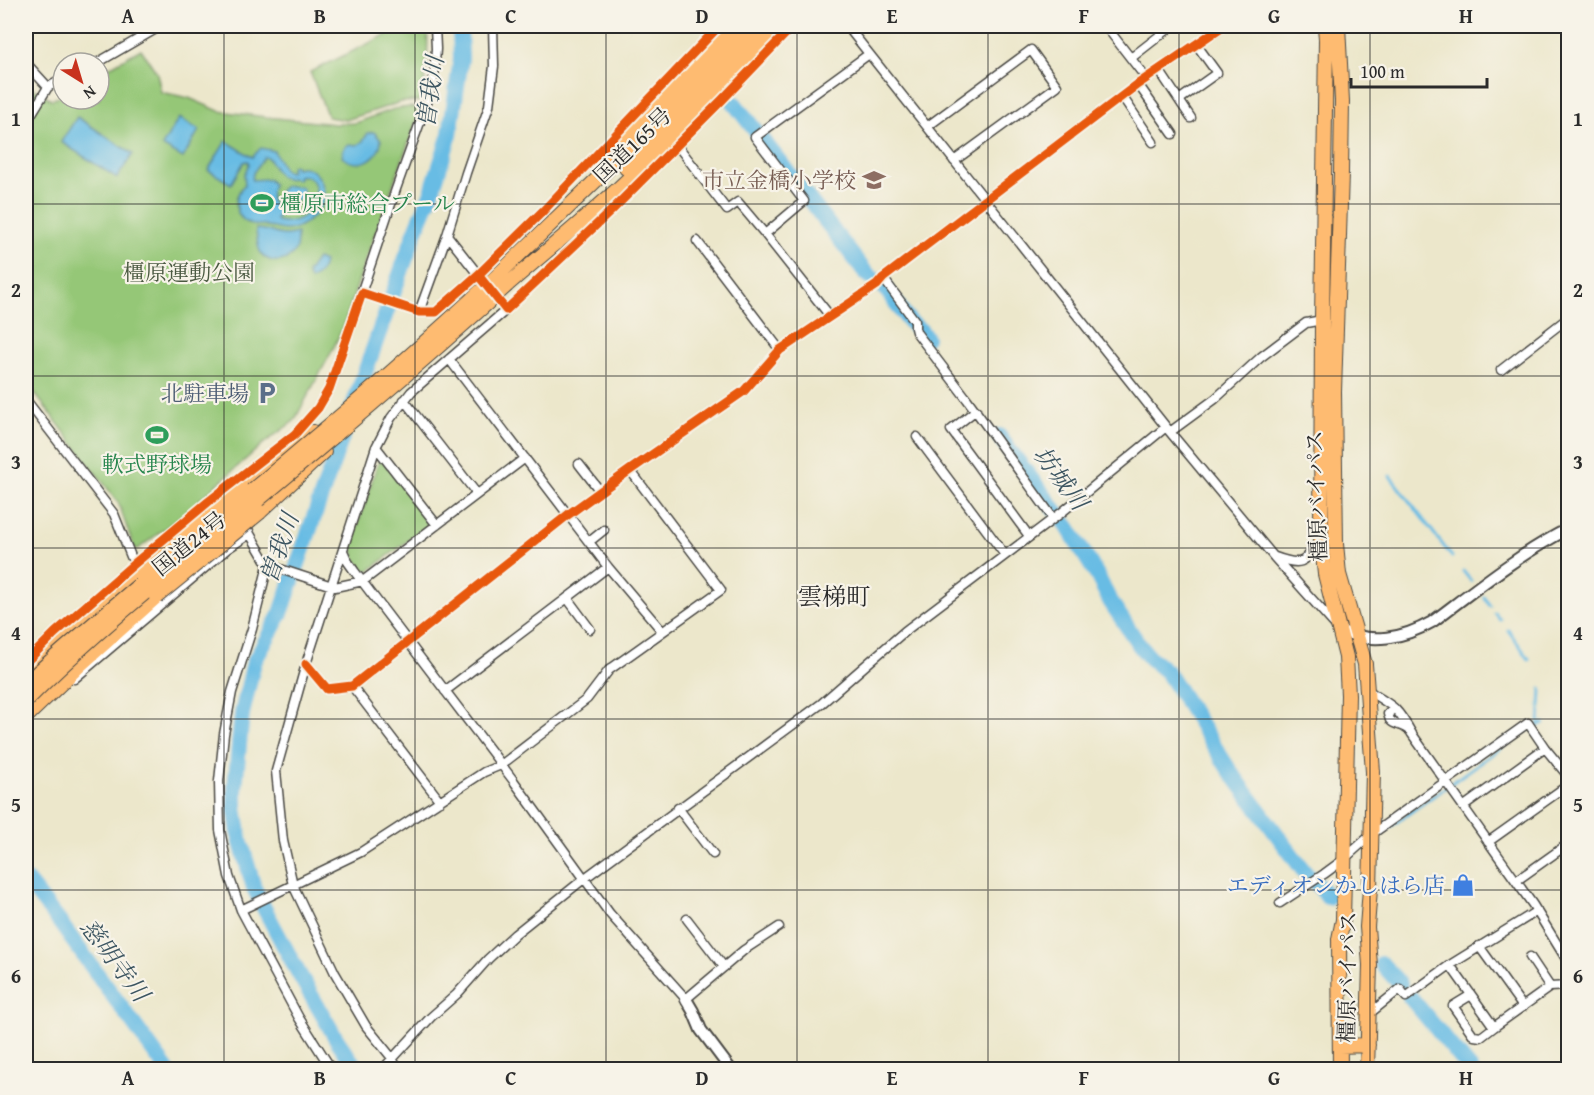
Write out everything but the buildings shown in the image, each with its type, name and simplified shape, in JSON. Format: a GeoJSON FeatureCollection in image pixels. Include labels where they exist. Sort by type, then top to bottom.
{"type":"FeatureCollection","features":[{"type":"Feature","properties":{"kind":"highway","name":"国道165号"},"geometry":{"type":"LineString","coordinates":[[503,280],[626,137],[732,26]]}},
{"type":"Feature","properties":{"kind":"highway"},"geometry":{"type":"LineString","coordinates":[[26,683],[134,588],[503,280],[747,26]]}},
{"type":"Feature","properties":{"kind":"highway"},"geometry":{"type":"LineString","coordinates":[[26,701],[142,596],[378,401],[503,280],[639,156],[763,26]]}},
{"type":"Feature","properties":{"kind":"highway","name":"国道165号"},"geometry":{"type":"LineString","coordinates":[[503,280],[584,219],[649,159],[778,26]]}},
{"type":"Feature","properties":{"kind":"highway","name":"橿原バイパス"},"geometry":{"type":"LineString","coordinates":[[1325,26],[1322,538],[1325,574],[1346,657],[1348,695],[1343,920],[1339,939],[1340,1070]]}},
{"type":"Feature","properties":{"kind":"highway","name":"橿原バイパス"},"geometry":{"type":"LineString","coordinates":[[1338,26],[1342,101],[1334,392],[1336,544],[1339,574],[1365,664],[1373,772],[1367,927],[1370,965],[1367,1070]]}},
{"type":"Feature","properties":{"kind":"highway","name":"国道24号"},"geometry":{"type":"LineString","coordinates":[[26,668],[134,568],[386,376]]}},
{"type":"Feature","properties":{"kind":"highway","name":"国道24号"},"geometry":{"type":"LineString","coordinates":[[26,717],[81,663],[156,597],[260,512],[378,401]]}},
{"type":"Feature","properties":{"kind":"highway"},"geometry":{"type":"LineString","coordinates":[[1340,1046],[1368,1045]]}},
{"type":"Feature","properties":{"kind":"street"},"geometry":{"type":"LineString","coordinates":[[133,26],[142,37]]}},
{"type":"Feature","properties":{"kind":"street"},"geometry":{"type":"LineString","coordinates":[[111,55],[161,26]]}},
{"type":"Feature","properties":{"kind":"street"},"geometry":{"type":"LineString","coordinates":[[26,662],[55,633],[233,482],[294,434],[318,408],[332,381],[364,293],[393,198],[427,104],[434,77],[435,26]]}},
{"type":"Feature","properties":{"kind":"street"},"geometry":{"type":"LineString","coordinates":[[418,312],[447,235],[489,106],[494,66],[493,26]]}},
{"type":"Feature","properties":{"kind":"street"},"geometry":{"type":"LineString","coordinates":[[364,293],[418,312],[436,312],[478,275],[543,211],[719,26]]}},
{"type":"Feature","properties":{"kind":"street"},"geometry":{"type":"LineString","coordinates":[[398,1070],[392,1058],[366,1026],[289,887],[276,771],[328,585],[343,551],[376,447],[391,418],[411,392],[506,310],[611,211],[793,26]]}},
{"type":"Feature","properties":{"kind":"street"},"geometry":{"type":"LineString","coordinates":[[847,26],[1168,430],[1274,557],[1341,630],[1351,636],[1369,638],[1393,637],[1420,629],[1535,547],[1569,529]]}},
{"type":"Feature","properties":{"kind":"street"},"geometry":{"type":"LineString","coordinates":[[1131,58],[1172,26]]}},
{"type":"Feature","properties":{"kind":"street"},"geometry":{"type":"LineString","coordinates":[[306,664],[327,689],[352,686],[569,514],[744,391],[780,350],[880,281],[1142,81],[1223,26]]}},
{"type":"Feature","properties":{"kind":"street"},"geometry":{"type":"LineString","coordinates":[[1108,29],[1131,58],[1173,134]]}},
{"type":"Feature","properties":{"kind":"street"},"geometry":{"type":"LineString","coordinates":[[1179,100],[1217,73],[1196,44]]}},
{"type":"Feature","properties":{"kind":"street"},"geometry":{"type":"LineString","coordinates":[[928,126],[1031,50],[1057,86],[954,161]]}},
{"type":"Feature","properties":{"kind":"street"},"geometry":{"type":"LineString","coordinates":[[765,234],[804,201],[754,137],[869,54]]}},
{"type":"Feature","properties":{"kind":"street"},"geometry":{"type":"LineString","coordinates":[[26,63],[48,87]]}},
{"type":"Feature","properties":{"kind":"street"},"geometry":{"type":"LineString","coordinates":[[1159,70],[1191,118]]}},
{"type":"Feature","properties":{"kind":"street"},"geometry":{"type":"LineString","coordinates":[[26,123],[51,85]]}},
{"type":"Feature","properties":{"kind":"street"},"geometry":{"type":"LineString","coordinates":[[1122,96],[1153,142]]}},
{"type":"Feature","properties":{"kind":"street"},"geometry":{"type":"LineString","coordinates":[[677,145],[727,210],[738,202],[830,316]]}},
{"type":"Feature","properties":{"kind":"street"},"geometry":{"type":"LineString","coordinates":[[447,235],[506,310]]}},
{"type":"Feature","properties":{"kind":"street"},"geometry":{"type":"LineString","coordinates":[[697,241],[780,350]]}},
{"type":"Feature","properties":{"kind":"street"},"geometry":{"type":"LineString","coordinates":[[880,281],[915,321],[916,332],[1057,515]]}},
{"type":"Feature","properties":{"kind":"street"},"geometry":{"type":"LineString","coordinates":[[1501,370],[1569,318]]}},
{"type":"Feature","properties":{"kind":"street"},"geometry":{"type":"LineString","coordinates":[[383,1068],[431,1017],[457,994],[488,959],[515,934],[585,878],[821,704],[905,631],[1168,430],[1215,399],[1261,357],[1306,323],[1322,320]]}},
{"type":"Feature","properties":{"kind":"street"},"geometry":{"type":"LineString","coordinates":[[449,359],[608,567],[662,631]]}},
{"type":"Feature","properties":{"kind":"street"},"geometry":{"type":"LineString","coordinates":[[26,400],[114,514],[134,568]]}},
{"type":"Feature","properties":{"kind":"street"},"geometry":{"type":"LineString","coordinates":[[404,400],[477,494]]}},
{"type":"Feature","properties":{"kind":"street"},"geometry":{"type":"LineString","coordinates":[[976,410],[951,430],[1029,536]]}},
{"type":"Feature","properties":{"kind":"street"},"geometry":{"type":"LineString","coordinates":[[917,437],[1005,555]]}},
{"type":"Feature","properties":{"kind":"street"},"geometry":{"type":"LineString","coordinates":[[376,447],[437,525]]}},
{"type":"Feature","properties":{"kind":"street"},"geometry":{"type":"LineString","coordinates":[[233,482],[250,534],[269,565],[335,587],[363,581],[525,458]]}},
{"type":"Feature","properties":{"kind":"street"},"geometry":{"type":"LineString","coordinates":[[579,464],[600,491]]}},
{"type":"Feature","properties":{"kind":"street"},"geometry":{"type":"LineString","coordinates":[[241,910],[361,852],[484,772],[501,765],[587,699],[609,670],[721,590],[630,470]]}},
{"type":"Feature","properties":{"kind":"street"},"geometry":{"type":"LineString","coordinates":[[589,542],[604,530]]}},
{"type":"Feature","properties":{"kind":"street"},"geometry":{"type":"LineString","coordinates":[[26,717],[87,669],[227,549],[250,534]]}},
{"type":"Feature","properties":{"kind":"street"},"geometry":{"type":"LineString","coordinates":[[1274,557],[1289,562],[1299,562],[1308,558],[1322,538]]}},
{"type":"Feature","properties":{"kind":"street"},"geometry":{"type":"LineString","coordinates":[[343,551],[348,562],[610,914],[686,999],[701,1030],[731,1070]]}},
{"type":"Feature","properties":{"kind":"street"},"geometry":{"type":"LineString","coordinates":[[269,565],[232,692],[224,734],[219,781],[220,830],[229,876],[241,910],[299,1018],[332,1070]]}},
{"type":"Feature","properties":{"kind":"street"},"geometry":{"type":"LineString","coordinates":[[445,691],[608,567]]}},
{"type":"Feature","properties":{"kind":"street"},"geometry":{"type":"LineString","coordinates":[[567,598],[590,629]]}},
{"type":"Feature","properties":{"kind":"street"},"geometry":{"type":"LineString","coordinates":[[352,686],[440,801]]}},
{"type":"Feature","properties":{"kind":"street"},"geometry":{"type":"LineString","coordinates":[[1366,688],[1376,698],[1394,708],[1404,720],[1537,911],[1569,962]]}},
{"type":"Feature","properties":{"kind":"street"},"geometry":{"type":"LineString","coordinates":[[1280,903],[1343,860],[1372,834],[1531,727],[1545,748],[1569,776]]}},
{"type":"Feature","properties":{"kind":"street"},"geometry":{"type":"LineString","coordinates":[[1463,807],[1545,748]]}},
{"type":"Feature","properties":{"kind":"street"},"geometry":{"type":"LineString","coordinates":[[1488,842],[1569,785]]}},
{"type":"Feature","properties":{"kind":"street"},"geometry":{"type":"LineString","coordinates":[[678,808],[712,854]]}},
{"type":"Feature","properties":{"kind":"street"},"geometry":{"type":"LineString","coordinates":[[1516,881],[1569,844]]}},
{"type":"Feature","properties":{"kind":"street"},"geometry":{"type":"LineString","coordinates":[[1369,1014],[1400,990],[1406,997],[1450,965],[1537,911]]}},
{"type":"Feature","properties":{"kind":"street"},"geometry":{"type":"LineString","coordinates":[[687,919],[724,967]]}},
{"type":"Feature","properties":{"kind":"street"},"geometry":{"type":"LineString","coordinates":[[686,999],[744,950],[779,927]]}},
{"type":"Feature","properties":{"kind":"street"},"geometry":{"type":"LineString","coordinates":[[1479,946],[1523,1007]]}},
{"type":"Feature","properties":{"kind":"street"},"geometry":{"type":"LineString","coordinates":[[1530,957],[1550,987]]}},
{"type":"Feature","properties":{"kind":"street"},"geometry":{"type":"LineString","coordinates":[[1450,965],[1494,1027]]}},
{"type":"Feature","properties":{"kind":"street"},"geometry":{"type":"LineString","coordinates":[[1471,994],[1454,1006],[1474,1036],[1480,1036],[1550,987],[1569,986]]}},
{"type":"Feature","properties":{"kind":"green space"},"geometry":{"type":"Polygon","coordinates":[[[404,26],[427,26],[427,63],[421,101],[401,102],[346,120],[328,117],[310,72],[404,26]]]}},
{"type":"Feature","properties":{"kind":"green space","name":"橿原運動公園"},"geometry":{"type":"Polygon","coordinates":[[[141,49],[157,73],[161,92],[189,98],[219,111],[335,124],[356,123],[394,109],[410,107],[421,109],[366,258],[345,323],[294,421],[263,444],[184,514],[138,549],[134,548],[118,502],[26,382],[26,78],[32,88],[51,99],[51,111],[111,111],[111,66],[141,49]]]}},
{"type":"Feature","properties":{"kind":"green space"},"geometry":{"type":"Polygon","coordinates":[[[381,458],[429,519],[427,526],[370,570],[363,570],[354,556],[352,543],[381,458]]]}},
{"type":"Feature","properties":{"kind":"water"},"geometry":{"type":"Polygon","coordinates":[[[77,117],[133,154],[117,178],[61,142],[77,117]]]}},
{"type":"Feature","properties":{"kind":"water"},"geometry":{"type":"Polygon","coordinates":[[[179,118],[199,130],[183,158],[162,146],[179,118]]]}},
{"type":"Feature","properties":{"kind":"water"},"geometry":{"type":"Polygon","coordinates":[[[374,132],[381,140],[377,153],[372,158],[355,163],[342,157],[344,148],[349,144],[357,145],[368,133],[374,132]]]}},
{"type":"Feature","properties":{"kind":"water"},"geometry":{"type":"Polygon","coordinates":[[[226,141],[252,157],[261,148],[274,151],[284,170],[289,172],[291,166],[295,165],[296,168],[309,168],[318,176],[323,188],[323,201],[314,216],[294,229],[282,230],[264,225],[253,225],[238,213],[236,202],[245,184],[244,175],[248,161],[244,162],[231,184],[208,170],[226,141]],[[264,157],[253,173],[252,180],[268,179],[273,184],[270,196],[280,213],[277,221],[291,221],[303,217],[315,200],[316,190],[313,182],[307,177],[298,176],[299,179],[296,180],[280,176],[268,158],[264,157]]]}},
{"type":"Feature","properties":{"kind":"water"},"geometry":{"type":"Polygon","coordinates":[[[285,186],[302,187],[304,197],[287,204],[283,203],[279,199],[279,192],[285,186]]]}},
{"type":"Feature","properties":{"kind":"water"},"geometry":{"type":"Polygon","coordinates":[[[256,229],[284,235],[297,233],[294,253],[285,260],[269,260],[261,253],[256,229]]]}},
{"type":"Feature","properties":{"kind":"water"},"geometry":{"type":"Polygon","coordinates":[[[317,259],[324,262],[323,268],[310,280],[307,273],[317,259]]]}},
{"type":"Feature","properties":{"kind":"waterway","name":"曽我川"},"geometry":{"type":"LineString","coordinates":[[359,1070],[337,1040],[254,888],[240,839],[235,808],[239,745],[242,714],[254,662],[281,613],[381,327],[431,194],[450,134],[461,58],[460,26]]}},
{"type":"Feature","properties":{"kind":"waterway","name":"坊城川"},"geometry":{"type":"LineString","coordinates":[[734,103],[866,273],[885,288],[909,321],[926,338]]}},
{"type":"Feature","properties":{"kind":"waterway","name":"坊城川"},"geometry":{"type":"LineString","coordinates":[[999,436],[1068,527],[1110,601],[1140,646],[1167,672],[1228,768],[1306,874],[1328,897]]}},
{"type":"Feature","properties":{"kind":"waterway"},"geometry":{"type":"LineString","coordinates":[[1390,476],[1452,557]]}},
{"type":"Feature","properties":{"kind":"waterway"},"geometry":{"type":"LineString","coordinates":[[1463,571],[1471,581]]}},
{"type":"Feature","properties":{"kind":"waterway"},"geometry":{"type":"LineString","coordinates":[[1484,597],[1490,606]]}},
{"type":"Feature","properties":{"kind":"waterway"},"geometry":{"type":"LineString","coordinates":[[1495,613],[1500,619]]}},
{"type":"Feature","properties":{"kind":"waterway"},"geometry":{"type":"LineString","coordinates":[[1508,630],[1529,659]]}},
{"type":"Feature","properties":{"kind":"waterway"},"geometry":{"type":"LineString","coordinates":[[1539,725],[1541,689]]}},
{"type":"Feature","properties":{"kind":"waterway"},"geometry":{"type":"LineString","coordinates":[[1387,829],[1526,730],[1544,723]]}},
{"type":"Feature","properties":{"kind":"waterway","name":"慈明寺川"},"geometry":{"type":"LineString","coordinates":[[26,880],[58,920],[167,1070]]}},
{"type":"Feature","properties":{"kind":"waterway","name":"坊城川"},"geometry":{"type":"LineString","coordinates":[[1382,964],[1400,984]]}},
{"type":"Feature","properties":{"kind":"waterway","name":"坊城川"},"geometry":{"type":"LineString","coordinates":[[1410,997],[1471,1070]]}},
{"type":"Feature","properties":{"kind":"cycle path"},"geometry":{"type":"LineString","coordinates":[[26,662],[55,633],[134,564],[295,434],[318,408],[329,389],[362,293],[419,312],[436,312],[478,275],[543,211],[719,26]]}},
{"type":"Feature","properties":{"kind":"cycle path"},"geometry":{"type":"LineString","coordinates":[[478,275],[506,310],[611,211],[793,26]]}},
{"type":"Feature","properties":{"kind":"cycle path"},"geometry":{"type":"LineString","coordinates":[[306,664],[327,689],[352,686],[569,514],[744,391],[780,350],[877,285],[883,278],[1138,84],[1223,26]]}},
{"type":"Feature","properties":{"kind":"place","name":"市立金橋小学校"},"geometry":{"type":"Point","coordinates":[874,180]}},
{"type":"Feature","properties":{"kind":"place","name":"橿原市総合プール"},"geometry":{"type":"Point","coordinates":[262,203]}},
{"type":"Feature","properties":{"kind":"place","name":"北駐車場"},"geometry":{"type":"Point","coordinates":[267,393]}},
{"type":"Feature","properties":{"kind":"place","name":"軟式野球場"},"geometry":{"type":"Point","coordinates":[157,435]}},
{"type":"Feature","properties":{"kind":"place","name":"エディオンかしはら店"},"geometry":{"type":"Point","coordinates":[1463,885]}},
{"type":"Feature","properties":{"kind":"district","name":"雲梯町"},"geometry":{"type":"Point","coordinates":[834,596]}}]}
